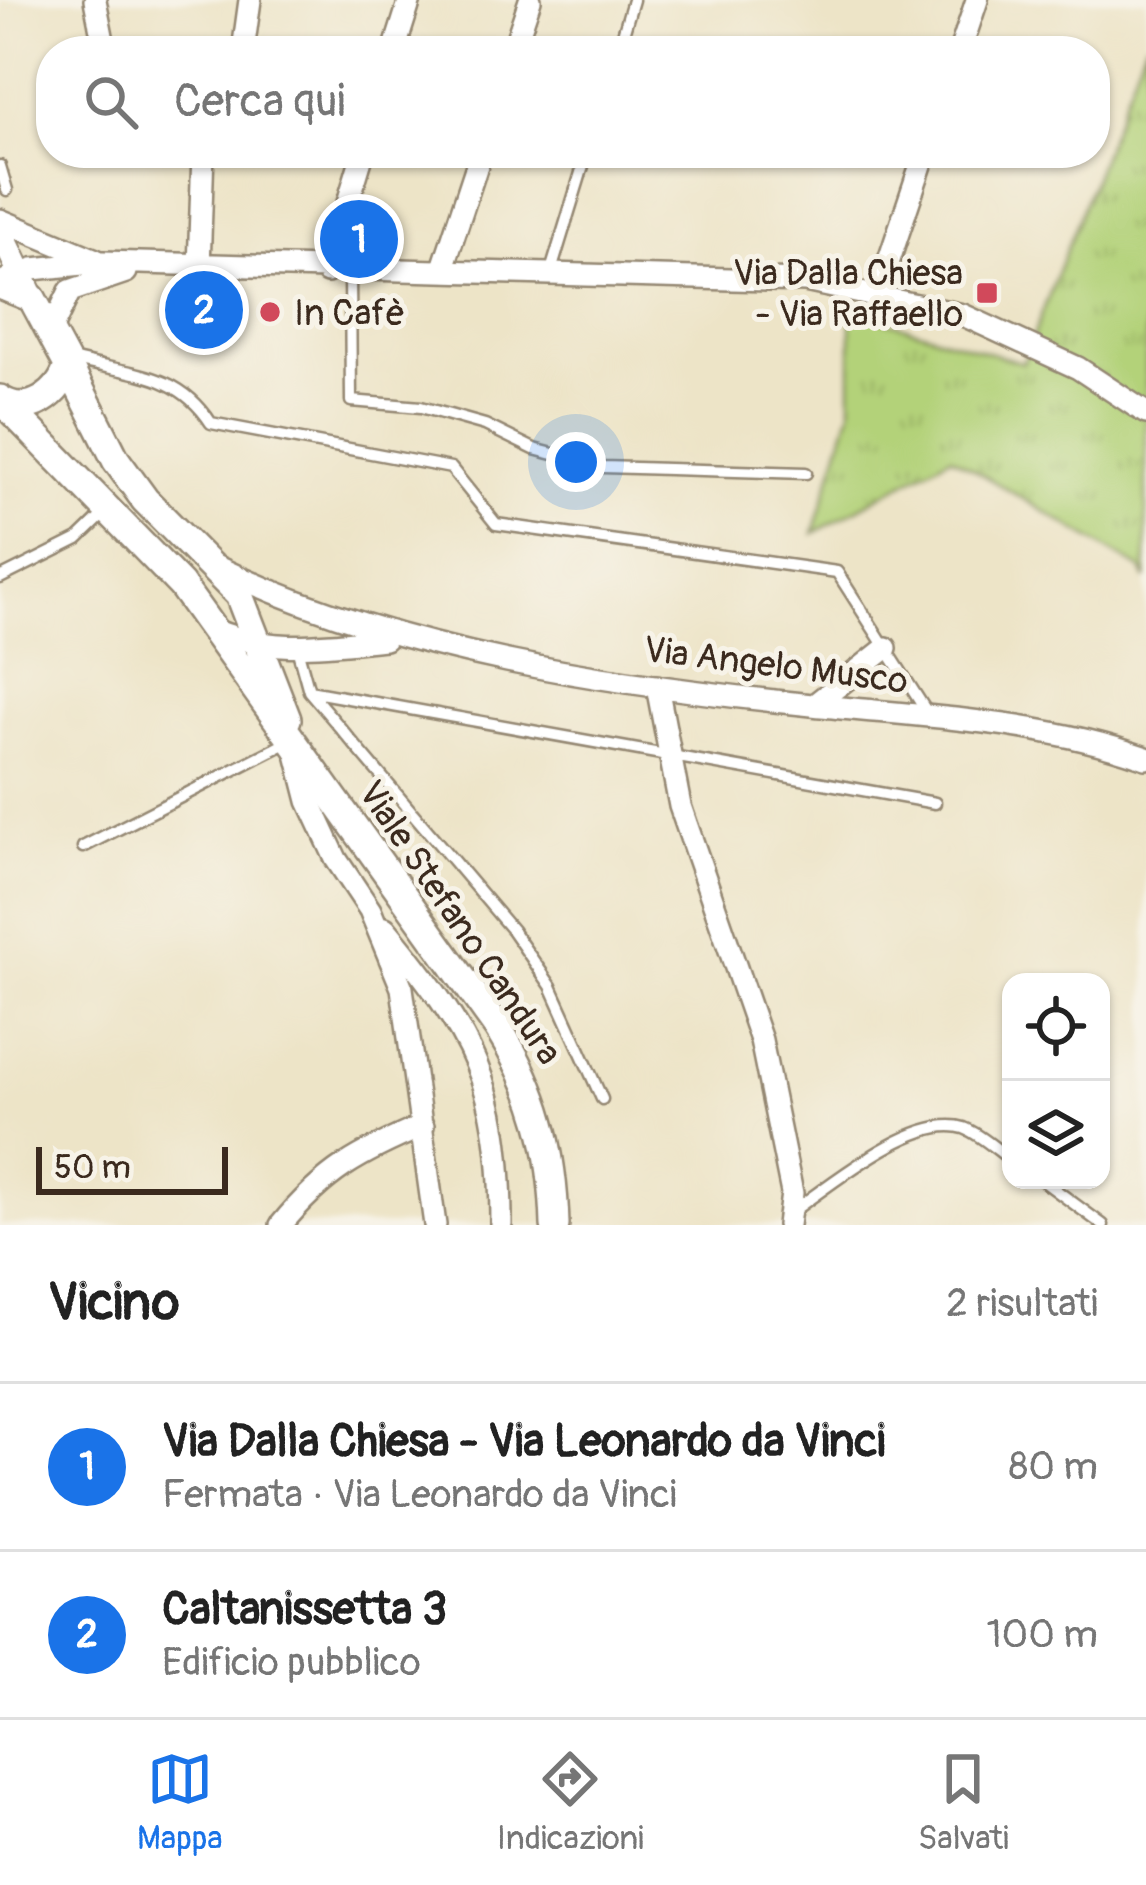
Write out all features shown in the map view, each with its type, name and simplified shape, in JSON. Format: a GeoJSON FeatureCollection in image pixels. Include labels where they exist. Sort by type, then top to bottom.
{"type":"FeatureCollection","features":[{"type":"Feature","properties":{"kind":"main road","name":"Viale Stefano Candura"},"geometry":{"type":"LineString","coordinates":[[13,285],[52,328],[116,460],[145,500],[239,595],[262,644],[293,740]]}},
{"type":"Feature","properties":{"kind":"main road"},"geometry":{"type":"LineString","coordinates":[[3,402],[45,400],[61,385],[66,360]]}},
{"type":"Feature","properties":{"kind":"main road","name":"Viale Stefano Candura"},"geometry":{"type":"LineString","coordinates":[[3,402],[181,585],[522,1066],[550,1145],[555,1225]]}},
{"type":"Feature","properties":{"kind":"street"},"geometry":{"type":"LineString","coordinates":[[95,0],[102,36]]}},
{"type":"Feature","properties":{"kind":"street"},"geometry":{"type":"LineString","coordinates":[[245,36],[250,0]]}},
{"type":"Feature","properties":{"kind":"street"},"geometry":{"type":"LineString","coordinates":[[399,36],[410,0]]}},
{"type":"Feature","properties":{"kind":"street"},"geometry":{"type":"LineString","coordinates":[[518,36],[530,0]]}},
{"type":"Feature","properties":{"kind":"street"},"geometry":{"type":"LineString","coordinates":[[965,36],[977,0]]}},
{"type":"Feature","properties":{"kind":"street"},"geometry":{"type":"LineString","coordinates":[[199,267],[202,168]]}},
{"type":"Feature","properties":{"kind":"street"},"geometry":{"type":"LineString","coordinates":[[326,272],[358,168]]}},
{"type":"Feature","properties":{"kind":"street"},"geometry":{"type":"LineString","coordinates":[[442,271],[476,168]]}},
{"type":"Feature","properties":{"kind":"street"},"geometry":{"type":"LineString","coordinates":[[878,293],[921,168]]}},
{"type":"Feature","properties":{"kind":"street"},"geometry":{"type":"LineString","coordinates":[[0,220],[103,262]]}},
{"type":"Feature","properties":{"kind":"street"},"geometry":{"type":"LineString","coordinates":[[0,230],[13,285],[103,262],[326,272],[750,276],[878,293],[963,315],[1078,368],[1146,413]]}},
{"type":"Feature","properties":{"kind":"street"},"geometry":{"type":"LineString","coordinates":[[52,328],[61,302],[84,282],[167,265]]}},
{"type":"Feature","properties":{"kind":"street"},"geometry":{"type":"LineString","coordinates":[[214,566],[317,612],[398,638]]}},
{"type":"Feature","properties":{"kind":"street"},"geometry":{"type":"LineString","coordinates":[[212,628],[262,644],[297,648],[398,638]]}},
{"type":"Feature","properties":{"kind":"street","name":"Via Angelo Musco"},"geometry":{"type":"LineString","coordinates":[[398,638],[657,686],[1038,730],[1146,758]]}},
{"type":"Feature","properties":{"kind":"street"},"geometry":{"type":"LineString","coordinates":[[814,705],[886,648]]}},
{"type":"Feature","properties":{"kind":"street"},"geometry":{"type":"LineString","coordinates":[[657,686],[680,806],[761,1040],[792,1192],[789,1219]]}},
{"type":"Feature","properties":{"kind":"street"},"geometry":{"type":"LineString","coordinates":[[293,740],[309,801],[336,859],[370,910],[444,1000],[482,1069],[495,1127],[501,1225]]}},
{"type":"Feature","properties":{"kind":"street"},"geometry":{"type":"LineString","coordinates":[[370,910],[402,988],[435,1225]]}},
{"type":"Feature","properties":{"kind":"street"},"geometry":{"type":"LineString","coordinates":[[281,1225],[314,1184],[365,1150],[423,1126]]}},
{"type":"Feature","properties":{"kind":"lane"},"geometry":{"type":"LineString","coordinates":[[622,36],[633,0]]}},
{"type":"Feature","properties":{"kind":"lane"},"geometry":{"type":"LineString","coordinates":[[0,166],[7,190]]}},
{"type":"Feature","properties":{"kind":"lane"},"geometry":{"type":"LineString","coordinates":[[551,271],[582,168]]}},
{"type":"Feature","properties":{"kind":"lane"},"geometry":{"type":"LineString","coordinates":[[350,272],[351,401],[422,406],[485,425],[534,449],[603,467],[806,473]]}},
{"type":"Feature","properties":{"kind":"lane"},"geometry":{"type":"LineString","coordinates":[[66,360],[160,379],[194,396],[212,423],[451,468],[496,524],[838,572],[928,714]]}},
{"type":"Feature","properties":{"kind":"lane"},"geometry":{"type":"LineString","coordinates":[[0,578],[77,539],[108,510]]}},
{"type":"Feature","properties":{"kind":"lane"},"geometry":{"type":"LineString","coordinates":[[297,648],[309,691],[512,930],[550,986],[602,1099]]}},
{"type":"Feature","properties":{"kind":"lane"},"geometry":{"type":"LineString","coordinates":[[309,691],[672,760],[935,803]]}},
{"type":"Feature","properties":{"kind":"lane"},"geometry":{"type":"LineString","coordinates":[[83,847],[293,740]]}},
{"type":"Feature","properties":{"kind":"lane"},"geometry":{"type":"LineString","coordinates":[[789,1219],[884,1150],[932,1126],[964,1129],[1002,1154]]}},
{"type":"Feature","properties":{"kind":"lane"},"geometry":{"type":"LineString","coordinates":[[1054,1189],[1103,1225]]}},
{"type":"Feature","properties":{"kind":"green space"},"geometry":{"type":"Polygon","coordinates":[[[1146,41],[1146,580],[1141,569],[951,456],[814,533],[851,410],[851,310],[1023,363],[1097,168],[1110,168],[1110,135],[1146,41]]]}},
{"type":"Feature","properties":{"kind":"place","name":"Via Dalla Chiesa - Via Leonardo da Vinci"},"geometry":{"type":"Point","coordinates":[359,239]}},
{"type":"Feature","properties":{"kind":"place","name":"Via Dalla Chiesa - Via Raffaello"},"geometry":{"type":"Point","coordinates":[987,293]}},
{"type":"Feature","properties":{"kind":"place","name":"Caltanissetta 3"},"geometry":{"type":"Point","coordinates":[204,310]}},
{"type":"Feature","properties":{"kind":"place","name":"In Cafè"},"geometry":{"type":"Point","coordinates":[270,312]}}]}
